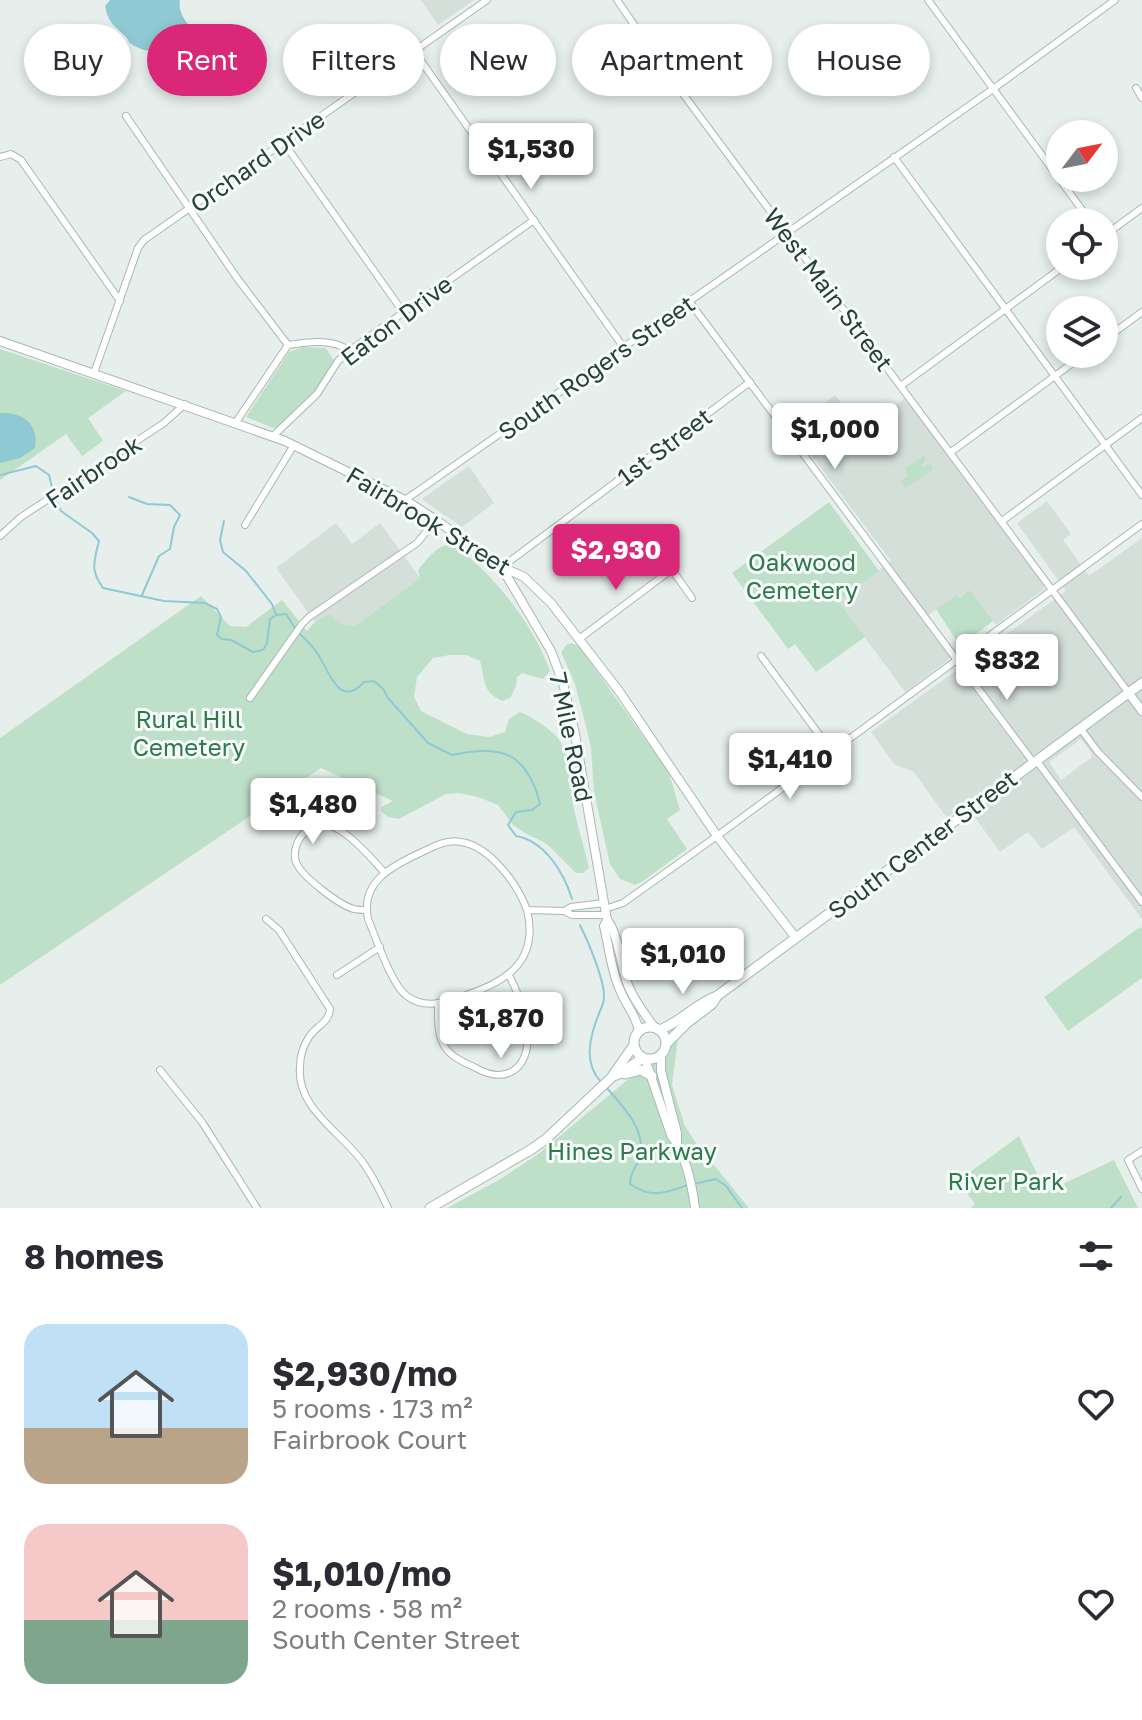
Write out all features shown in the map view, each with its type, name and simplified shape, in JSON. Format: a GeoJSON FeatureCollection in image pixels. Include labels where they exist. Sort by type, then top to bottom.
{"type":"FeatureCollection","features":[{"type":"Feature","properties":{"kind":"main road","name":"South Center Street"},"geometry":{"type":"LineString","coordinates":[[657,1029],[675,1022],[717,996],[1142,683]]}},
{"type":"Feature","properties":{"kind":"main road","name":"South Center Street"},"geometry":{"type":"LineString","coordinates":[[666,1044],[717,996]]}},
{"type":"Feature","properties":{"kind":"main road"},"geometry":{"type":"LineString","coordinates":[[646,1027],[657,1029],[664,1036],[666,1044],[661,1055],[653,1059],[644,1058],[638,1054],[634,1038],[646,1027]]}},
{"type":"Feature","properties":{"kind":"main road"},"geometry":{"type":"LineString","coordinates":[[430,1208],[532,1149],[610,1079],[634,1045]]}},
{"type":"Feature","properties":{"kind":"main road"},"geometry":{"type":"LineString","coordinates":[[610,1079],[644,1058]]}},
{"type":"Feature","properties":{"kind":"main road"},"geometry":{"type":"LineString","coordinates":[[610,1079],[641,1070],[652,1076]]}},
{"type":"Feature","properties":{"kind":"street","name":"Orchard Drive"},"geometry":{"type":"LineString","coordinates":[[424,44],[487,0]]}},
{"type":"Feature","properties":{"kind":"street","name":"West Main Street"},"geometry":{"type":"LineString","coordinates":[[617,0],[656,57],[1128,692]]}},
{"type":"Feature","properties":{"kind":"street"},"geometry":{"type":"LineString","coordinates":[[928,0],[1081,208]]}},
{"type":"Feature","properties":{"kind":"street","name":"South Rogers Street"},"geometry":{"type":"LineString","coordinates":[[405,500],[993,89],[1115,0]]}},
{"type":"Feature","properties":{"kind":"street"},"geometry":{"type":"LineString","coordinates":[[424,65],[624,348]]}},
{"type":"Feature","properties":{"kind":"street"},"geometry":{"type":"LineString","coordinates":[[1136,88],[1142,98]]}},
{"type":"Feature","properties":{"kind":"street","name":"Orchard Drive"},"geometry":{"type":"LineString","coordinates":[[94,373],[141,244],[350,96]]}},
{"type":"Feature","properties":{"kind":"street"},"geometry":{"type":"LineString","coordinates":[[126,116],[237,278],[288,345]]}},
{"type":"Feature","properties":{"kind":"street"},"geometry":{"type":"LineString","coordinates":[[284,143],[403,312]]}},
{"type":"Feature","properties":{"kind":"street"},"geometry":{"type":"LineString","coordinates":[[0,157],[11,154],[18,158],[120,301]]}},
{"type":"Feature","properties":{"kind":"street"},"geometry":{"type":"LineString","coordinates":[[894,157],[1142,495]]}},
{"type":"Feature","properties":{"kind":"street"},"geometry":{"type":"LineString","coordinates":[[1118,226],[1142,208]]}},
{"type":"Feature","properties":{"kind":"street","name":"Eaton Drive"},"geometry":{"type":"LineString","coordinates":[[273,436],[317,394],[338,361],[349,351],[534,220]]}},
{"type":"Feature","properties":{"kind":"street"},"geometry":{"type":"LineString","coordinates":[[902,385],[1046,279]]}},
{"type":"Feature","properties":{"kind":"street"},"geometry":{"type":"LineString","coordinates":[[689,301],[1142,902]]}},
{"type":"Feature","properties":{"kind":"street"},"geometry":{"type":"LineString","coordinates":[[1118,330],[1142,312]]}},
{"type":"Feature","properties":{"kind":"street","name":"Fairbrook Street"},"geometry":{"type":"LineString","coordinates":[[0,341],[294,445],[405,500],[502,567],[524,577],[542,592],[619,691],[717,836],[796,938]]}},
{"type":"Feature","properties":{"kind":"street"},"geometry":{"type":"LineString","coordinates":[[236,422],[288,345],[329,343],[338,344],[349,351]]}},
{"type":"Feature","properties":{"kind":"street"},"geometry":{"type":"LineString","coordinates":[[951,452],[1066,368]]}},
{"type":"Feature","properties":{"kind":"street","name":"1st Street"},"geometry":{"type":"LineString","coordinates":[[502,567],[750,382]]}},
{"type":"Feature","properties":{"kind":"street","name":"Fairbrook"},"geometry":{"type":"LineString","coordinates":[[0,536],[21,517],[164,423],[185,404]]}},
{"type":"Feature","properties":{"kind":"street"},"geometry":{"type":"LineString","coordinates":[[1002,521],[1142,418]]}},
{"type":"Feature","properties":{"kind":"street"},"geometry":{"type":"LineString","coordinates":[[245,525],[294,445]]}},
{"type":"Feature","properties":{"kind":"street"},"geometry":{"type":"LineString","coordinates":[[250,698],[309,617],[417,543],[436,520]]}},
{"type":"Feature","properties":{"kind":"street"},"geometry":{"type":"LineString","coordinates":[[527,910],[564,911],[572,915],[605,911],[623,903],[1142,524]]}},
{"type":"Feature","properties":{"kind":"street"},"geometry":{"type":"LineString","coordinates":[[658,550],[692,598]]}},
{"type":"Feature","properties":{"kind":"street","name":"7 Mile Road"},"geometry":{"type":"LineString","coordinates":[[502,567],[551,651],[563,683],[575,734],[605,911],[604,926],[617,983],[637,1020],[639,1031]]}},
{"type":"Feature","properties":{"kind":"street"},"geometry":{"type":"LineString","coordinates":[[579,639],[671,570]]}},
{"type":"Feature","properties":{"kind":"street"},"geometry":{"type":"LineString","coordinates":[[761,656],[832,752]]}},
{"type":"Feature","properties":{"kind":"street"},"geometry":{"type":"LineString","coordinates":[[1128,692],[1142,711]]}},
{"type":"Feature","properties":{"kind":"street"},"geometry":{"type":"LineString","coordinates":[[1080,728],[1101,755],[1142,797]]}},
{"type":"Feature","properties":{"kind":"street"},"geometry":{"type":"LineString","coordinates":[[366,910],[355,910],[344,905],[302,872],[295,856],[298,841],[312,826],[319,823],[331,825],[345,833],[384,872]]}},
{"type":"Feature","properties":{"kind":"street"},"geometry":{"type":"LineString","coordinates":[[443,843],[466,843],[481,850],[503,870],[520,893],[527,910],[531,927],[520,960],[499,983],[438,1004],[419,1003],[403,993],[366,910],[369,895],[384,872],[443,843]]}},
{"type":"Feature","properties":{"kind":"street"},"geometry":{"type":"LineString","coordinates":[[564,911],[571,907],[605,911]]}},
{"type":"Feature","properties":{"kind":"street","name":"7 Mile Road"},"geometry":{"type":"LineString","coordinates":[[605,911],[612,925],[628,987],[657,1029]]}},
{"type":"Feature","properties":{"kind":"street"},"geometry":{"type":"LineString","coordinates":[[266,919],[279,930],[330,1009],[328,1019],[310,1035],[302,1052],[300,1073],[306,1095],[320,1116],[364,1164],[388,1208]]}},
{"type":"Feature","properties":{"kind":"street"},"geometry":{"type":"LineString","coordinates":[[337,975],[380,947]]}},
{"type":"Feature","properties":{"kind":"street"},"geometry":{"type":"LineString","coordinates":[[438,1004],[442,1043],[449,1052],[486,1074],[508,1074],[521,1063],[528,1034],[522,1006],[509,975]]}},
{"type":"Feature","properties":{"kind":"street"},"geometry":{"type":"LineString","coordinates":[[661,1055],[661,1071],[677,1142],[697,1208]]}},
{"type":"Feature","properties":{"kind":"street"},"geometry":{"type":"LineString","coordinates":[[644,1058],[671,1135],[677,1142]]}},
{"type":"Feature","properties":{"kind":"street"},"geometry":{"type":"LineString","coordinates":[[160,1070],[202,1122],[257,1208]]}},
{"type":"Feature","properties":{"kind":"street"},"geometry":{"type":"LineString","coordinates":[[1142,1151],[1128,1160],[1142,1189]]}},
{"type":"Feature","properties":{"kind":"shaded area"},"geometry":{"type":"Polygon","coordinates":[[[421,0],[474,0],[438,25],[421,0]]]}},
{"type":"Feature","properties":{"kind":"shaded area"},"geometry":{"type":"Polygon","coordinates":[[[835,395],[861,429],[906,398],[1044,586],[1043,590],[996,625],[970,591],[959,598],[956,595],[923,619],[950,656],[905,692],[838,601],[891,561],[791,428],[835,395]]]}},
{"type":"Feature","properties":{"kind":"shaded area"},"geometry":{"type":"Polygon","coordinates":[[[469,466],[494,503],[462,527],[423,498],[469,466]]]}},
{"type":"Feature","properties":{"kind":"shaded area"},"geometry":{"type":"Polygon","coordinates":[[[1047,501],[1071,534],[1063,540],[1089,576],[1142,538],[1142,919],[1074,827],[1042,849],[1028,832],[1000,852],[966,805],[947,818],[914,772],[894,764],[871,732],[1066,591],[1017,523],[1047,501]],[[1081,739],[1049,762],[1061,780],[1091,758],[1092,754],[1081,739]]]}},
{"type":"Feature","properties":{"kind":"shaded area"},"geometry":{"type":"Polygon","coordinates":[[[336,523],[352,544],[380,523],[420,578],[331,644],[276,568],[336,523]]]}},
{"type":"Feature","properties":{"kind":"green space"},"geometry":{"type":"Polygon","coordinates":[[[302,347],[326,348],[334,361],[318,388],[276,429],[246,417],[289,352],[302,347]]]}},
{"type":"Feature","properties":{"kind":"green space"},"geometry":{"type":"Polygon","coordinates":[[[0,349],[126,391],[88,418],[103,441],[82,456],[66,434],[0,480],[0,349]]]}},
{"type":"Feature","properties":{"kind":"green space"},"geometry":{"type":"Polygon","coordinates":[[[923,456],[925,461],[921,467],[931,464],[933,470],[905,488],[901,482],[908,475],[906,468],[923,456]]]}},
{"type":"Feature","properties":{"kind":"green space","name":"Oakwood Cemetery"},"geometry":{"type":"Polygon","coordinates":[[[829,502],[879,571],[838,601],[865,637],[816,672],[795,644],[788,649],[732,573],[829,502]]]}},
{"type":"Feature","properties":{"kind":"green space","name":"Rural Hill Cemetery"},"geometry":{"type":"Polygon","coordinates":[[[453,543],[483,570],[510,601],[533,635],[550,671],[543,679],[522,673],[517,677],[510,698],[502,701],[487,689],[480,661],[466,655],[433,658],[417,677],[414,697],[421,711],[467,734],[489,737],[505,732],[509,719],[520,712],[552,733],[560,741],[567,758],[573,805],[589,868],[583,873],[576,873],[547,844],[513,825],[498,805],[478,797],[446,794],[399,819],[388,817],[381,807],[393,801],[321,768],[0,985],[0,738],[201,596],[230,626],[246,627],[282,600],[307,631],[320,618],[331,615],[341,624],[355,626],[420,578],[418,570],[429,557],[442,546],[453,543]]]}},
{"type":"Feature","properties":{"kind":"green space"},"geometry":{"type":"Polygon","coordinates":[[[970,590],[993,621],[960,646],[936,609],[956,595],[960,598],[970,590]]]}},
{"type":"Feature","properties":{"kind":"green space"},"geometry":{"type":"Polygon","coordinates":[[[567,644],[579,646],[669,773],[680,810],[667,819],[687,849],[635,885],[620,879],[610,864],[594,792],[586,726],[575,684],[562,654],[567,644]]]}},
{"type":"Feature","properties":{"kind":"green space"},"geometry":{"type":"Polygon","coordinates":[[[1140,927],[1142,978],[1068,1031],[1044,997],[1140,927]]]}},
{"type":"Feature","properties":{"kind":"green space","name":"Hines Parkway"},"geometry":{"type":"Polygon","coordinates":[[[678,1038],[672,1085],[685,1126],[749,1208],[447,1208],[537,1155],[678,1038]]]}},
{"type":"Feature","properties":{"kind":"green space","name":"River Park"},"geometry":{"type":"Polygon","coordinates":[[[1019,1136],[1046,1192],[1114,1160],[1138,1208],[971,1208],[975,1204],[958,1181],[1019,1136]]]}},
{"type":"Feature","properties":{"kind":"water"},"geometry":{"type":"Polygon","coordinates":[[[110,0],[180,0],[181,11],[189,24],[147,24],[146,50],[131,44],[131,24],[113,24],[105,6],[110,0]]]}},
{"type":"Feature","properties":{"kind":"water"},"geometry":{"type":"Polygon","coordinates":[[[0,413],[16,415],[28,421],[36,440],[35,448],[20,458],[0,463],[0,413]]]}},
{"type":"Feature","properties":{"kind":"waterway"},"geometry":{"type":"LineString","coordinates":[[0,475],[36,466],[49,475],[53,492]]}},
{"type":"Feature","properties":{"kind":"waterway"},"geometry":{"type":"LineString","coordinates":[[129,497],[147,504],[170,505],[180,515],[170,549],[159,556],[142,595]]}},
{"type":"Feature","properties":{"kind":"waterway"},"geometry":{"type":"LineString","coordinates":[[55,498],[61,511],[99,541],[94,566],[103,588],[164,601],[205,603],[217,609],[221,617],[217,635],[253,652],[263,650],[270,619],[275,616]]}},
{"type":"Feature","properties":{"kind":"waterway"},"geometry":{"type":"LineString","coordinates":[[224,521],[220,540],[223,552],[246,571],[272,604],[276,614]]}},
{"type":"Feature","properties":{"kind":"waterway"},"geometry":{"type":"LineString","coordinates":[[276,615],[286,614],[295,628]]}},
{"type":"Feature","properties":{"kind":"waterway"},"geometry":{"type":"LineString","coordinates":[[299,633],[315,650],[341,690],[348,692],[364,682],[374,681],[428,743],[452,755],[498,752],[519,763],[528,773],[540,804],[532,810],[516,812],[508,825],[516,836],[536,844],[552,860],[572,899]]}},
{"type":"Feature","properties":{"kind":"waterway"},"geometry":{"type":"LineString","coordinates":[[580,925],[604,991],[590,1050],[592,1067],[601,1082]]}},
{"type":"Feature","properties":{"kind":"waterway"},"geometry":{"type":"LineString","coordinates":[[605,1086],[632,1120],[640,1139],[639,1160],[630,1184],[652,1193],[688,1185]]}},
{"type":"Feature","properties":{"kind":"waterway"},"geometry":{"type":"LineString","coordinates":[[694,1184],[716,1179],[726,1186],[742,1208]]}},
{"type":"Feature","properties":{"kind":"waterway"},"geometry":{"type":"LineString","coordinates":[[1111,1208],[1121,1197]]}}]}
